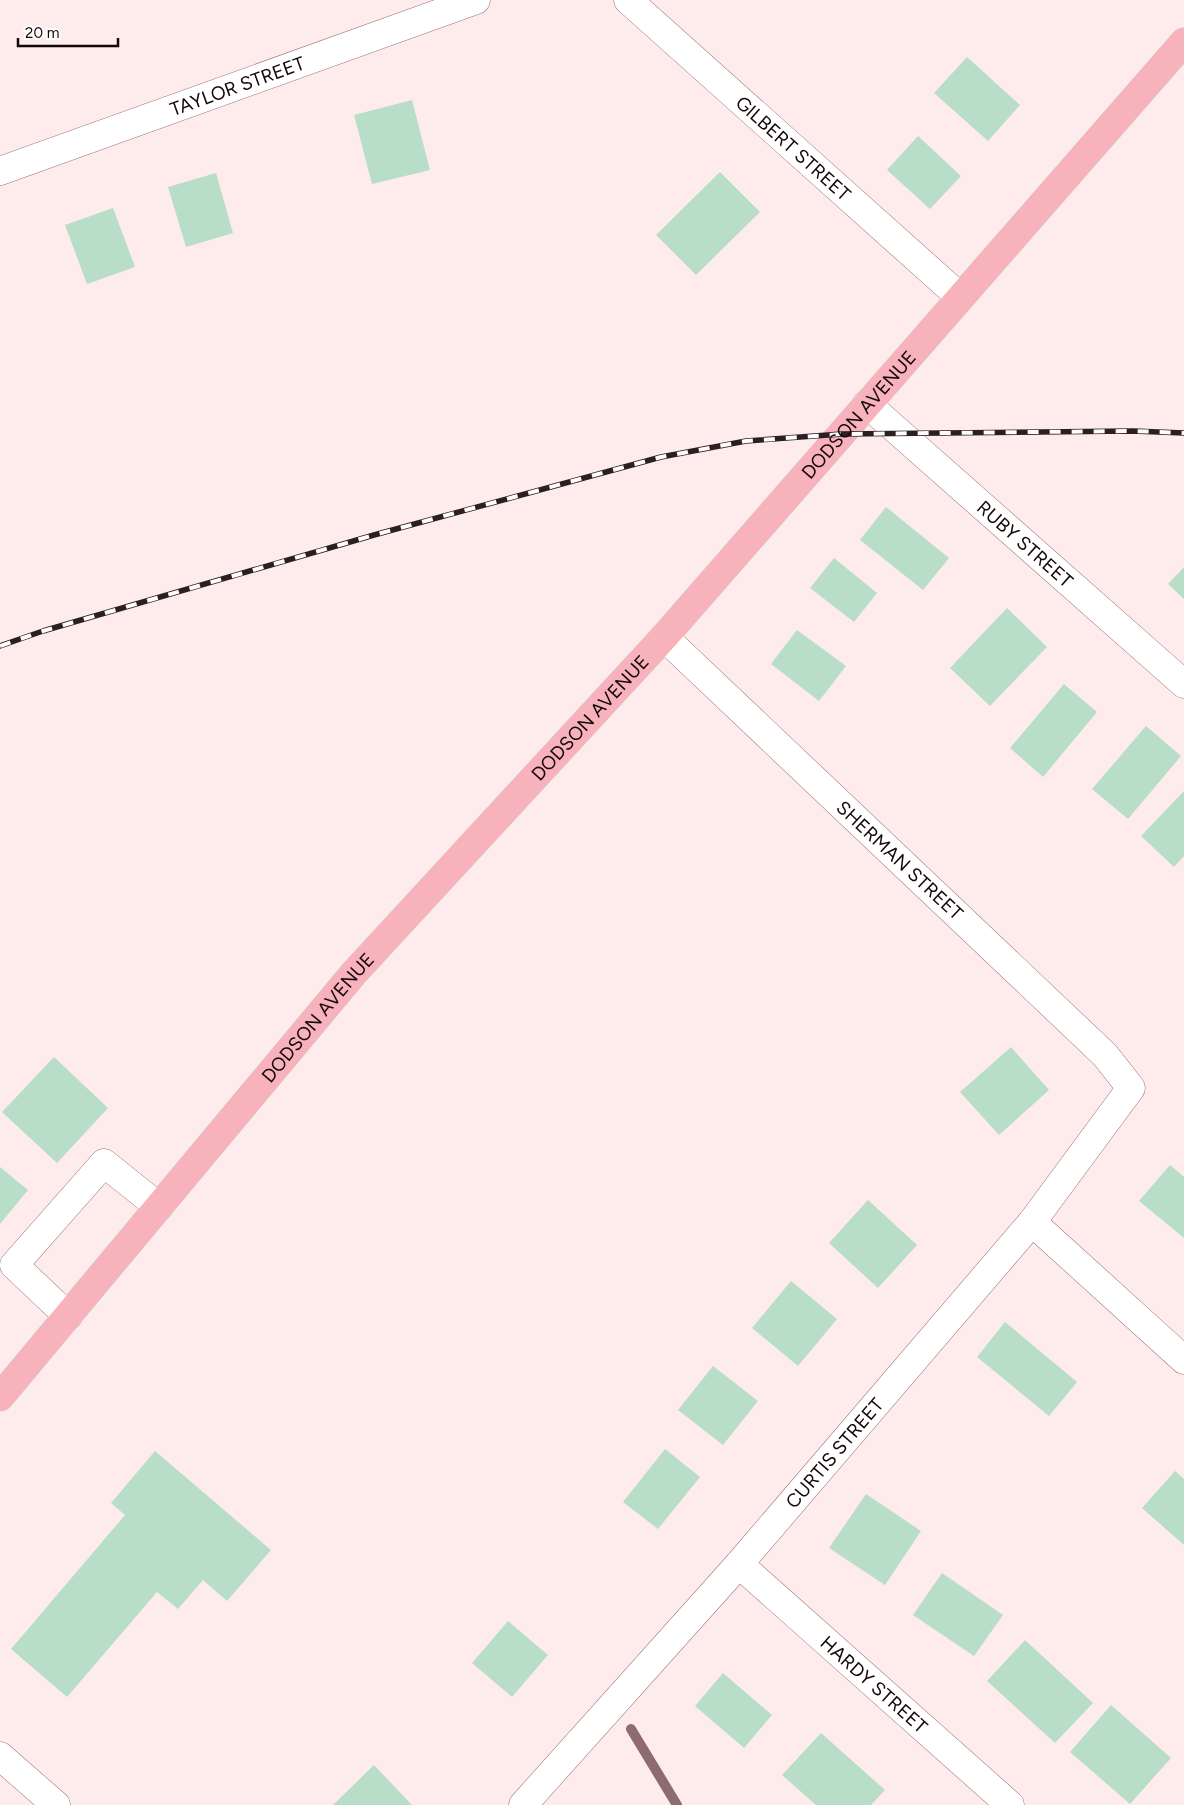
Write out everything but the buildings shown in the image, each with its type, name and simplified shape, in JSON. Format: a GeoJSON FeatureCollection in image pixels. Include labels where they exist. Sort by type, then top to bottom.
{"type":"FeatureCollection","features":[{"type":"Feature","properties":{"kind":"main road","name":"DODSON AVENUE"},"geometry":{"type":"LineString","coordinates":[[0,1398],[354,973],[664,637],[1184,42]]}},
{"type":"Feature","properties":{"kind":"street","name":"TAYLOR STREET"},"geometry":{"type":"LineString","coordinates":[[0,171],[476,0]]}},
{"type":"Feature","properties":{"kind":"street","name":"GILBERT STREET"},"geometry":{"type":"LineString","coordinates":[[628,0],[960,298]]}},
{"type":"Feature","properties":{"kind":"street","name":"RUBY STREET"},"geometry":{"type":"LineString","coordinates":[[867,404],[1184,684]]}},
{"type":"Feature","properties":{"kind":"street","name":"SHERMAN STREET"},"geometry":{"type":"LineString","coordinates":[[664,637],[1105,1055],[1131,1088]]}},
{"type":"Feature","properties":{"kind":"street","name":"CURTIS STREET"},"geometry":{"type":"LineString","coordinates":[[523,1805],[739,1564],[1032,1222],[1131,1088]]}},
{"type":"Feature","properties":{"kind":"street"},"geometry":{"type":"LineString","coordinates":[[68,1316],[14,1265],[104,1162],[159,1207]]}},
{"type":"Feature","properties":{"kind":"street"},"geometry":{"type":"LineString","coordinates":[[1032,1222],[1184,1360]]}},
{"type":"Feature","properties":{"kind":"street","name":"HARDY STREET"},"geometry":{"type":"LineString","coordinates":[[739,1564],[1010,1805]]}},
{"type":"Feature","properties":{"kind":"street"},"geometry":{"type":"LineString","coordinates":[[0,1756],[56,1805]]}},
{"type":"Feature","properties":{"kind":"waterway"},"geometry":{"type":"LineString","coordinates":[[631,1729],[677,1805]]}},
{"type":"Feature","properties":{"kind":"railway"},"geometry":{"type":"LineString","coordinates":[[0,646],[43,631],[374,535],[661,457],[746,441],[842,434],[1133,431],[1184,433]]}}]}
